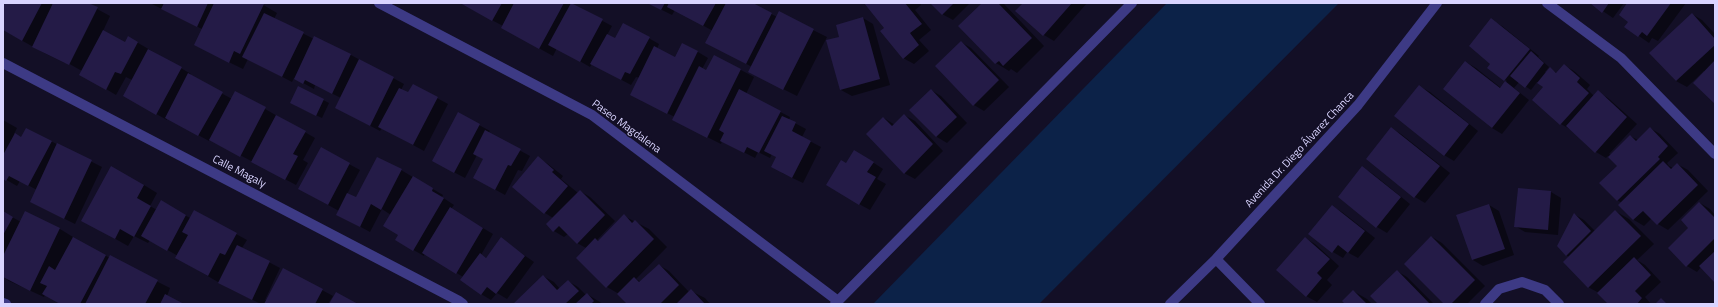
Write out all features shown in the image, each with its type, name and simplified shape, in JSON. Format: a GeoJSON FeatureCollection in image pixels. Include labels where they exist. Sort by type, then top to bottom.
{"type":"FeatureCollection","features":[{"type":"Feature","properties":{"kind":"street","name":"Paseo Magdalena"},"geometry":{"type":"LineString","coordinates":[[380,3],[592,115],[836,303]]}},
{"type":"Feature","properties":{"kind":"street"},"geometry":{"type":"LineString","coordinates":[[836,303],[1132,3]]}},
{"type":"Feature","properties":{"kind":"street","name":"Avenida Dr. Diego Álvarez Chanca"},"geometry":{"type":"LineString","coordinates":[[1170,304],[1216,259],[1358,105],[1437,3]]}},
{"type":"Feature","properties":{"kind":"street"},"geometry":{"type":"LineString","coordinates":[[1547,3],[1621,58],[1715,154]]}},
{"type":"Feature","properties":{"kind":"street","name":"Calle Magaly"},"geometry":{"type":"LineString","coordinates":[[3,63],[459,300],[463,304]]}},
{"type":"Feature","properties":{"kind":"street"},"geometry":{"type":"LineString","coordinates":[[1216,259],[1260,304]]}},
{"type":"Feature","properties":{"kind":"street"},"geometry":{"type":"LineString","coordinates":[[1485,304],[1499,289],[1522,282],[1545,290],[1559,304]]}},
{"type":"Feature","properties":{"kind":"water"},"geometry":{"type":"Polygon","coordinates":[[[1167,3],[1339,3],[1039,304],[873,304],[1167,3]]]}},
{"type":"Feature","properties":{"kind":"building"},"geometry":{"type":"Polygon","coordinates":[[[3,3],[42,3],[22,41],[3,30],[3,3]]]}},
{"type":"Feature","properties":{"kind":"building"},"geometry":{"type":"Polygon","coordinates":[[[53,3],[88,3],[98,7],[69,65],[32,47],[53,3]]]}},
{"type":"Feature","properties":{"kind":"building"},"geometry":{"type":"Polygon","coordinates":[[[164,3],[208,3],[197,27],[161,9],[164,3]]]}},
{"type":"Feature","properties":{"kind":"building"},"geometry":{"type":"Polygon","coordinates":[[[214,3],[264,4],[240,54],[234,51],[229,63],[194,45],[214,3]]]}},
{"type":"Feature","properties":{"kind":"building"},"geometry":{"type":"Polygon","coordinates":[[[460,3],[502,3],[492,21],[460,3]]]}},
{"type":"Feature","properties":{"kind":"building"},"geometry":{"type":"Polygon","coordinates":[[[514,3],[564,3],[539,49],[501,28],[514,3]]]}},
{"type":"Feature","properties":{"kind":"building"},"geometry":{"type":"Polygon","coordinates":[[[571,3],[603,19],[580,62],[548,45],[571,3]]]}},
{"type":"Feature","properties":{"kind":"building"},"geometry":{"type":"Polygon","coordinates":[[[647,3],[665,3],[661,10],[647,3]]]}},
{"type":"Feature","properties":{"kind":"building"},"geometry":{"type":"Polygon","coordinates":[[[669,3],[716,3],[703,26],[667,7],[669,3]]]}},
{"type":"Feature","properties":{"kind":"building"},"geometry":{"type":"Polygon","coordinates":[[[726,3],[753,3],[772,13],[746,64],[705,43],[726,3]]]}},
{"type":"Feature","properties":{"kind":"building"},"geometry":{"type":"Polygon","coordinates":[[[864,3],[905,3],[922,24],[910,33],[919,45],[903,59],[880,31],[884,28],[864,3]]]}},
{"type":"Feature","properties":{"kind":"building"},"geometry":{"type":"Polygon","coordinates":[[[930,3],[954,3],[942,15],[930,3]]]}},
{"type":"Feature","properties":{"kind":"building"},"geometry":{"type":"Polygon","coordinates":[[[982,3],[998,3],[1032,38],[1003,66],[999,61],[995,64],[958,26],[982,3]]]}},
{"type":"Feature","properties":{"kind":"building"},"geometry":{"type":"Polygon","coordinates":[[[1023,3],[1072,3],[1043,36],[1015,11],[1023,3]]]}},
{"type":"Feature","properties":{"kind":"building"},"geometry":{"type":"Polygon","coordinates":[[[1590,3],[1609,3],[1602,13],[1590,3]]]}},
{"type":"Feature","properties":{"kind":"building"},"geometry":{"type":"Polygon","coordinates":[[[1627,3],[1671,3],[1647,36],[1642,32],[1638,37],[1624,27],[1628,22],[1619,15],[1627,3]]]}},
{"type":"Feature","properties":{"kind":"building"},"geometry":{"type":"Polygon","coordinates":[[[779,11],[814,29],[783,90],[748,72],[779,11]]]}},
{"type":"Feature","properties":{"kind":"building"},"geometry":{"type":"Polygon","coordinates":[[[264,13],[304,32],[282,77],[242,57],[264,13]]]}},
{"type":"Feature","properties":{"kind":"building"},"geometry":{"type":"Polygon","coordinates":[[[1692,13],[1715,39],[1715,45],[1676,81],[1649,53],[1692,13]]]}},
{"type":"Feature","properties":{"kind":"building"},"geometry":{"type":"Polygon","coordinates":[[[863,17],[880,79],[840,90],[826,40],[839,37],[836,25],[863,17]]]}},
{"type":"Feature","properties":{"kind":"building"},"geometry":{"type":"Polygon","coordinates":[[[1491,18],[1530,49],[1504,81],[1487,68],[1490,64],[1469,46],[1491,18]]]}},
{"type":"Feature","properties":{"kind":"building"},"geometry":{"type":"Polygon","coordinates":[[[623,23],[650,37],[630,74],[625,72],[621,80],[590,64],[607,34],[615,38],[623,23]]]}},
{"type":"Feature","properties":{"kind":"building"},"geometry":{"type":"Polygon","coordinates":[[[103,30],[125,42],[128,36],[138,42],[121,74],[115,72],[106,90],[79,75],[103,30]]]}},
{"type":"Feature","properties":{"kind":"building"},"geometry":{"type":"Polygon","coordinates":[[[314,36],[351,54],[332,94],[305,80],[303,84],[294,79],[314,36]]]}},
{"type":"Feature","properties":{"kind":"building"},"geometry":{"type":"Polygon","coordinates":[[[961,41],[999,80],[973,106],[935,66],[961,41]]]}},
{"type":"Feature","properties":{"kind":"building"},"geometry":{"type":"Polygon","coordinates":[[[682,43],[698,51],[667,114],[630,95],[654,46],[675,57],[682,43]]]}},
{"type":"Feature","properties":{"kind":"building"},"geometry":{"type":"Polygon","coordinates":[[[148,49],[182,67],[156,115],[123,96],[148,49]]]}},
{"type":"Feature","properties":{"kind":"building"},"geometry":{"type":"Polygon","coordinates":[[[1531,51],[1544,63],[1525,88],[1510,76],[1531,51]]]}},
{"type":"Feature","properties":{"kind":"building"},"geometry":{"type":"Polygon","coordinates":[[[714,55],[741,69],[707,138],[672,120],[699,66],[706,70],[714,55]]]}},
{"type":"Feature","properties":{"kind":"building"},"geometry":{"type":"Polygon","coordinates":[[[359,59],[394,77],[370,126],[335,108],[359,59]]]}},
{"type":"Feature","properties":{"kind":"building"},"geometry":{"type":"Polygon","coordinates":[[[1715,60],[1715,104],[1693,83],[1715,60]]]}},
{"type":"Feature","properties":{"kind":"building"},"geometry":{"type":"Polygon","coordinates":[[[1465,61],[1500,88],[1505,81],[1520,93],[1492,128],[1443,89],[1465,61]]]}},
{"type":"Feature","properties":{"kind":"building"},"geometry":{"type":"Polygon","coordinates":[[[1564,64],[1580,78],[1577,82],[1589,93],[1560,125],[1532,100],[1543,87],[1537,83],[1550,67],[1556,73],[1564,64]]]}},
{"type":"Feature","properties":{"kind":"building"},"geometry":{"type":"Polygon","coordinates":[[[188,73],[223,92],[198,136],[165,118],[188,73]]]}},
{"type":"Feature","properties":{"kind":"building"},"geometry":{"type":"Polygon","coordinates":[[[413,84],[438,97],[413,145],[378,127],[399,88],[408,92],[413,84]]]}},
{"type":"Feature","properties":{"kind":"building"},"geometry":{"type":"Polygon","coordinates":[[[1419,85],[1469,124],[1444,156],[1394,116],[1419,85]]]}},
{"type":"Feature","properties":{"kind":"building"},"geometry":{"type":"Polygon","coordinates":[[[298,86],[324,99],[316,116],[290,103],[298,86]]]}},
{"type":"Feature","properties":{"kind":"building"},"geometry":{"type":"Polygon","coordinates":[[[739,89],[781,111],[759,153],[747,147],[744,153],[720,141],[724,133],[719,130],[739,89]]]}},
{"type":"Feature","properties":{"kind":"building"},"geometry":{"type":"Polygon","coordinates":[[[931,89],[957,117],[936,137],[909,110],[931,89]]]}},
{"type":"Feature","properties":{"kind":"building"},"geometry":{"type":"Polygon","coordinates":[[[1598,90],[1627,117],[1595,153],[1566,126],[1598,90]]]}},
{"type":"Feature","properties":{"kind":"building"},"geometry":{"type":"Polygon","coordinates":[[[235,91],[266,107],[240,157],[209,140],[235,91]]]}},
{"type":"Feature","properties":{"kind":"building"},"geometry":{"type":"Polygon","coordinates":[[[458,112],[480,124],[454,173],[432,161],[458,112]]]}},
{"type":"Feature","properties":{"kind":"building"},"geometry":{"type":"Polygon","coordinates":[[[904,114],[933,144],[904,174],[866,134],[883,117],[892,126],[904,114]]]}},
{"type":"Feature","properties":{"kind":"building"},"geometry":{"type":"Polygon","coordinates":[[[276,115],[306,131],[293,154],[298,156],[285,180],[251,162],[276,115]]]}},
{"type":"Feature","properties":{"kind":"building"},"geometry":{"type":"Polygon","coordinates":[[[782,116],[796,122],[792,131],[811,141],[792,178],[771,167],[776,157],[764,151],[782,116]]]}},
{"type":"Feature","properties":{"kind":"building"},"geometry":{"type":"Polygon","coordinates":[[[1391,127],[1440,166],[1414,198],[1366,159],[1391,127]]]}},
{"type":"Feature","properties":{"kind":"building"},"geometry":{"type":"Polygon","coordinates":[[[1650,127],[1668,146],[1658,157],[1660,159],[1617,201],[1599,183],[1617,166],[1608,157],[1630,135],[1636,141],[1650,127]]]}},
{"type":"Feature","properties":{"kind":"building"},"geometry":{"type":"Polygon","coordinates":[[[26,128],[52,141],[28,186],[9,176],[6,181],[3,179],[3,155],[15,133],[21,137],[26,128]]]}},
{"type":"Feature","properties":{"kind":"building"},"geometry":{"type":"Polygon","coordinates":[[[485,130],[521,149],[511,166],[508,165],[495,190],[473,178],[483,159],[473,154],[485,130]]]}},
{"type":"Feature","properties":{"kind":"building"},"geometry":{"type":"Polygon","coordinates":[[[57,143],[92,160],[64,219],[30,202],[57,143]]]}},
{"type":"Feature","properties":{"kind":"building"},"geometry":{"type":"Polygon","coordinates":[[[321,147],[350,163],[328,205],[298,189],[321,147]]]}},
{"type":"Feature","properties":{"kind":"building"},"geometry":{"type":"Polygon","coordinates":[[[854,150],[874,162],[867,172],[876,177],[859,205],[826,185],[841,160],[846,163],[854,150]]]}},
{"type":"Feature","properties":{"kind":"building"},"geometry":{"type":"Polygon","coordinates":[[[538,156],[554,170],[552,172],[568,186],[544,214],[512,187],[538,156]]]}},
{"type":"Feature","properties":{"kind":"building"},"geometry":{"type":"Polygon","coordinates":[[[377,157],[402,169],[381,210],[371,204],[360,227],[336,215],[347,193],[356,197],[377,157]]]}},
{"type":"Feature","properties":{"kind":"building"},"geometry":{"type":"Polygon","coordinates":[[[1663,161],[1671,169],[1677,163],[1698,185],[1657,225],[1643,211],[1633,220],[1618,205],[1663,161]]]}},
{"type":"Feature","properties":{"kind":"building"},"geometry":{"type":"Polygon","coordinates":[[[111,166],[144,185],[137,198],[151,206],[134,237],[120,229],[115,239],[81,221],[111,166]]]}},
{"type":"Feature","properties":{"kind":"building"},"geometry":{"type":"Polygon","coordinates":[[[1362,166],[1401,197],[1376,228],[1338,197],[1362,166]]]}},
{"type":"Feature","properties":{"kind":"building"},"geometry":{"type":"Polygon","coordinates":[[[413,176],[433,188],[432,191],[444,198],[413,251],[395,240],[398,235],[383,226],[413,176]]]}},
{"type":"Feature","properties":{"kind":"building"},"geometry":{"type":"Polygon","coordinates":[[[1518,188],[1551,191],[1548,230],[1514,227],[1518,188]]]}},
{"type":"Feature","properties":{"kind":"building"},"geometry":{"type":"Polygon","coordinates":[[[580,190],[605,215],[577,244],[559,226],[553,232],[546,224],[580,190]]]}},
{"type":"Feature","properties":{"kind":"building"},"geometry":{"type":"Polygon","coordinates":[[[161,200],[186,215],[167,251],[141,236],[161,200]]]}},
{"type":"Feature","properties":{"kind":"building"},"geometry":{"type":"Polygon","coordinates":[[[1699,202],[1715,218],[1715,238],[1686,267],[1668,248],[1688,228],[1681,220],[1699,202]]]}},
{"type":"Feature","properties":{"kind":"building"},"geometry":{"type":"Polygon","coordinates":[[[1489,204],[1505,249],[1472,260],[1456,215],[1489,204]]]}},
{"type":"Feature","properties":{"kind":"building"},"geometry":{"type":"Polygon","coordinates":[[[1332,205],[1365,231],[1348,253],[1338,245],[1332,253],[1308,234],[1332,205]]]}},
{"type":"Feature","properties":{"kind":"building"},"geometry":{"type":"Polygon","coordinates":[[[450,207],[483,228],[456,274],[422,253],[450,207]]]}},
{"type":"Feature","properties":{"kind":"building"},"geometry":{"type":"Polygon","coordinates":[[[194,210],[237,233],[225,255],[220,253],[208,276],[175,258],[188,235],[182,232],[194,210]]]}},
{"type":"Feature","properties":{"kind":"building"},"geometry":{"type":"Polygon","coordinates":[[[1615,210],[1641,236],[1588,288],[1563,262],[1615,210]]]}},
{"type":"Feature","properties":{"kind":"building"},"geometry":{"type":"Polygon","coordinates":[[[3,211],[13,217],[3,235],[3,211]]]}},
{"type":"Feature","properties":{"kind":"building"},"geometry":{"type":"Polygon","coordinates":[[[25,211],[60,228],[30,291],[3,277],[3,256],[25,211]]]}},
{"type":"Feature","properties":{"kind":"building"},"geometry":{"type":"Polygon","coordinates":[[[1574,213],[1591,231],[1566,256],[1557,246],[1574,213]]]}},
{"type":"Feature","properties":{"kind":"building"},"geometry":{"type":"Polygon","coordinates":[[[624,214],[632,223],[635,220],[654,239],[606,288],[576,258],[595,238],[598,241],[624,214]]]}},
{"type":"Feature","properties":{"kind":"building"},"geometry":{"type":"Polygon","coordinates":[[[1431,236],[1475,280],[1451,304],[1444,304],[1404,264],[1431,236]]]}},
{"type":"Feature","properties":{"kind":"building"},"geometry":{"type":"Polygon","coordinates":[[[73,237],[106,255],[80,304],[60,304],[42,294],[47,286],[40,283],[49,266],[55,270],[73,237]]]}},
{"type":"Feature","properties":{"kind":"building"},"geometry":{"type":"Polygon","coordinates":[[[501,237],[525,256],[496,294],[487,287],[481,295],[460,280],[480,253],[486,258],[501,237]]]}},
{"type":"Feature","properties":{"kind":"building"},"geometry":{"type":"Polygon","coordinates":[[[1305,237],[1330,259],[1317,273],[1322,278],[1306,297],[1276,270],[1305,237]]]}},
{"type":"Feature","properties":{"kind":"building"},"geometry":{"type":"Polygon","coordinates":[[[237,245],[270,261],[252,300],[218,283],[237,245]]]}},
{"type":"Feature","properties":{"kind":"building"},"geometry":{"type":"Polygon","coordinates":[[[1715,251],[1715,283],[1699,266],[1715,251]]]}},
{"type":"Feature","properties":{"kind":"building"},"geometry":{"type":"Polygon","coordinates":[[[110,255],[158,280],[145,304],[85,304],[110,255]]]}},
{"type":"Feature","properties":{"kind":"building"},"geometry":{"type":"Polygon","coordinates":[[[1634,257],[1651,275],[1635,291],[1642,298],[1637,304],[1608,304],[1597,293],[1634,257]]]}},
{"type":"Feature","properties":{"kind":"building"},"geometry":{"type":"Polygon","coordinates":[[[659,264],[679,285],[660,304],[627,304],[617,294],[634,277],[639,282],[659,264]]]}},
{"type":"Feature","properties":{"kind":"building"},"geometry":{"type":"Polygon","coordinates":[[[283,268],[323,289],[315,304],[264,304],[283,268]]]}},
{"type":"Feature","properties":{"kind":"building"},"geometry":{"type":"Polygon","coordinates":[[[1397,270],[1430,304],[1378,304],[1370,296],[1397,270]]]}},
{"type":"Feature","properties":{"kind":"building"},"geometry":{"type":"Polygon","coordinates":[[[543,275],[557,290],[568,280],[579,291],[565,304],[513,304],[543,275]]]}},
{"type":"Feature","properties":{"kind":"building"},"geometry":{"type":"Polygon","coordinates":[[[691,289],[705,304],[676,304],[691,289]]]}},
{"type":"Feature","properties":{"kind":"building"},"geometry":{"type":"Polygon","coordinates":[[[1353,290],[1367,304],[1345,304],[1342,301],[1353,290]]]}},
{"type":"Feature","properties":{"kind":"building"},"geometry":{"type":"Polygon","coordinates":[[[336,292],[358,304],[329,304],[336,292]]]}},
{"type":"Feature","properties":{"kind":"building"},"geometry":{"type":"Polygon","coordinates":[[[587,293],[594,301],[591,304],[575,304],[587,293]]]}},
{"type":"Feature","properties":{"kind":"building"},"geometry":{"type":"Polygon","coordinates":[[[165,294],[184,304],[160,304],[165,294]]]}},
{"type":"Feature","properties":{"kind":"building"},"geometry":{"type":"Polygon","coordinates":[[[1661,298],[1667,304],[1655,304],[1661,298]]]}}]}
